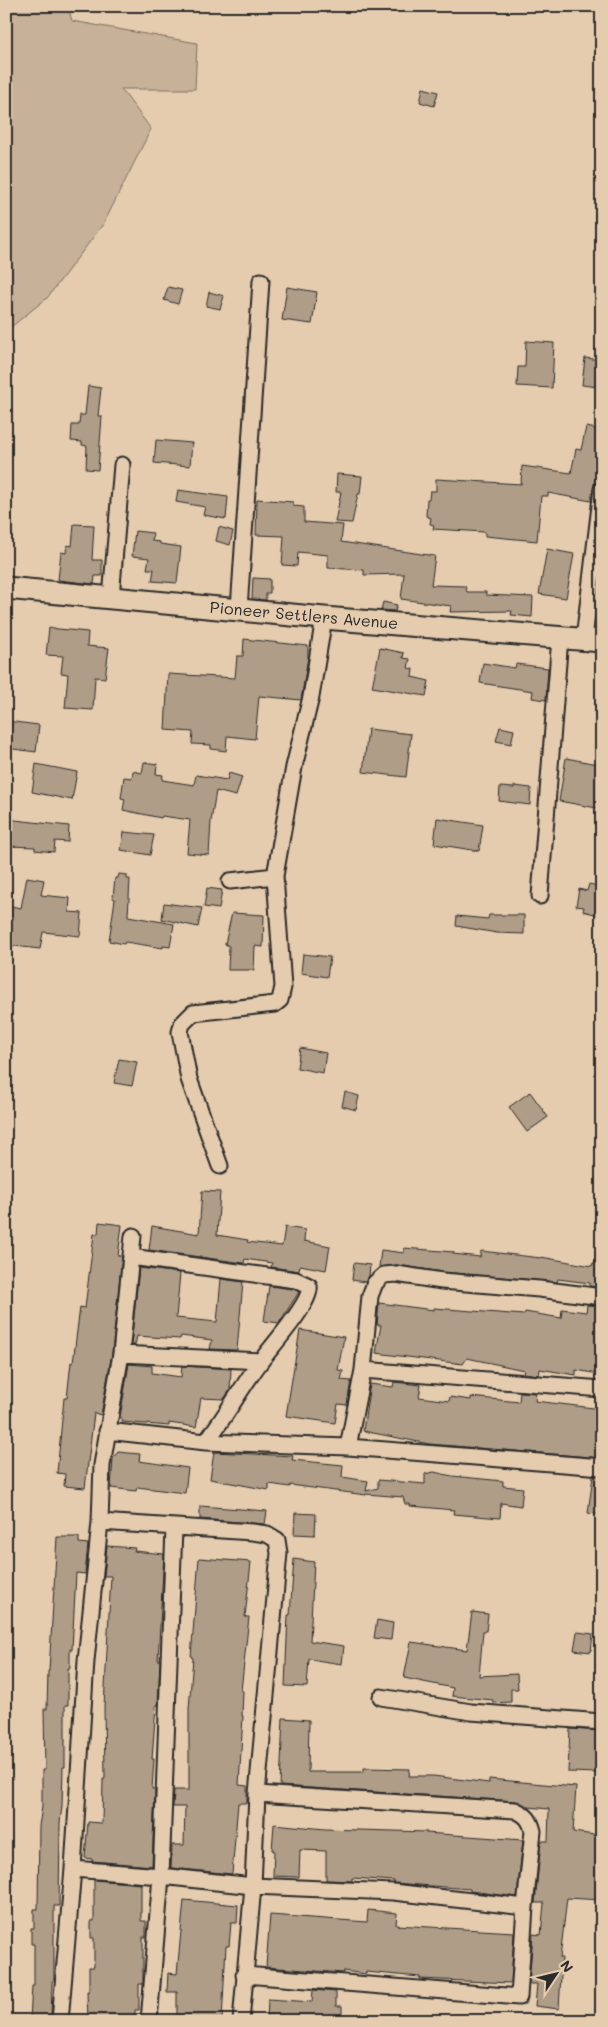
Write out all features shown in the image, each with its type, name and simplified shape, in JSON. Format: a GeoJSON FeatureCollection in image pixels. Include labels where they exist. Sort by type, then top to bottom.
{"type":"FeatureCollection","features":[{"type":"Feature","properties":{"kind":"street"},"geometry":{"type":"LineString","coordinates":[[239,609],[261,281]]}},
{"type":"Feature","properties":{"kind":"street"},"geometry":{"type":"LineString","coordinates":[[111,598],[122,465]]}},
{"type":"Feature","properties":{"kind":"street"},"geometry":{"type":"LineString","coordinates":[[593,640],[602,489]]}},
{"type":"Feature","properties":{"kind":"street","name":"Pioneer Settlers Avenue"},"geometry":{"type":"LineString","coordinates":[[6,588],[324,618],[593,640]]}},
{"type":"Feature","properties":{"kind":"street"},"geometry":{"type":"LineString","coordinates":[[220,1166],[189,1079],[180,1032],[182,1024],[193,1013],[275,1004],[280,1000],[283,987],[275,876],[294,767],[311,697],[324,618]]}},
{"type":"Feature","properties":{"kind":"street"},"geometry":{"type":"LineString","coordinates":[[540,896],[560,637]]}},
{"type":"Feature","properties":{"kind":"street"},"geometry":{"type":"LineString","coordinates":[[230,881],[275,876]]}},
{"type":"Feature","properties":{"kind":"street"},"geometry":{"type":"LineString","coordinates":[[60,2021],[73,1870],[86,1661],[100,1522],[102,1464],[121,1354],[133,1236]]}},
{"type":"Feature","properties":{"kind":"street"},"geometry":{"type":"LineString","coordinates":[[131,1257],[296,1280],[309,1286],[310,1291],[306,1299],[206,1442]]}},
{"type":"Feature","properties":{"kind":"street"},"geometry":{"type":"LineString","coordinates":[[348,1447],[363,1370],[370,1296],[375,1283],[384,1275],[396,1274],[442,1281],[539,1289],[602,1297]]}},
{"type":"Feature","properties":{"kind":"street"},"geometry":{"type":"LineString","coordinates":[[121,1354],[261,1361]]}},
{"type":"Feature","properties":{"kind":"street"},"geometry":{"type":"LineString","coordinates":[[363,1370],[602,1389]]}},
{"type":"Feature","properties":{"kind":"street"},"geometry":{"type":"LineString","coordinates":[[107,1431],[206,1442],[348,1447],[602,1467]]}},
{"type":"Feature","properties":{"kind":"street"},"geometry":{"type":"LineString","coordinates":[[100,1522],[252,1532],[267,1534],[277,1540],[279,1553],[257,1794],[253,1886],[241,2021]]}},
{"type":"Feature","properties":{"kind":"street"},"geometry":{"type":"LineString","coordinates":[[149,2021],[161,1876],[174,1528]]}},
{"type":"Feature","properties":{"kind":"street"},"geometry":{"type":"LineString","coordinates":[[381,1697],[471,1712],[602,1722]]}},
{"type":"Feature","properties":{"kind":"street"},"geometry":{"type":"LineString","coordinates":[[244,1976],[519,1996],[525,1907],[533,1831],[531,1821],[515,1810],[257,1794]]}},
{"type":"Feature","properties":{"kind":"street"},"geometry":{"type":"LineString","coordinates":[[73,1870],[161,1876],[253,1886],[393,1892],[525,1907]]}},
{"type":"Feature","properties":{"kind":"shaded area"},"geometry":{"type":"Polygon","coordinates":[[[6,6],[68,6],[72,21],[197,43],[195,89],[121,89],[151,129],[104,223],[47,298],[6,331],[6,6]]]}},
{"type":"Feature","properties":{"kind":"building"},"geometry":{"type":"Polygon","coordinates":[[[423,88],[438,92],[434,106],[420,102],[423,88]]]}},
{"type":"Feature","properties":{"kind":"building"},"geometry":{"type":"Polygon","coordinates":[[[168,287],[182,290],[178,304],[164,300],[168,287]]]}},
{"type":"Feature","properties":{"kind":"building"},"geometry":{"type":"Polygon","coordinates":[[[287,287],[317,292],[312,324],[282,320],[287,287]]]}},
{"type":"Feature","properties":{"kind":"building"},"geometry":{"type":"Polygon","coordinates":[[[209,292],[224,296],[220,309],[206,306],[209,292]]]}},
{"type":"Feature","properties":{"kind":"building"},"geometry":{"type":"Polygon","coordinates":[[[526,341],[554,343],[552,388],[517,386],[518,367],[525,367],[526,341]]]}},
{"type":"Feature","properties":{"kind":"building"},"geometry":{"type":"Polygon","coordinates":[[[585,358],[601,360],[598,387],[582,385],[585,358]]]}},
{"type":"Feature","properties":{"kind":"building"},"geometry":{"type":"Polygon","coordinates":[[[88,386],[101,388],[98,416],[102,416],[98,470],[86,469],[87,446],[82,445],[82,442],[71,441],[72,425],[79,425],[80,415],[85,415],[88,386]]]}},
{"type":"Feature","properties":{"kind":"building"},"geometry":{"type":"Polygon","coordinates":[[[586,427],[602,430],[598,453],[600,454],[591,501],[548,493],[548,496],[541,496],[537,541],[485,536],[485,532],[433,529],[434,525],[430,524],[431,518],[426,516],[427,499],[429,499],[430,491],[436,491],[436,479],[521,484],[522,466],[571,473],[576,449],[581,450],[586,427]]]}},
{"type":"Feature","properties":{"kind":"building"},"geometry":{"type":"Polygon","coordinates":[[[156,440],[192,443],[190,466],[154,463],[156,440]]]}},
{"type":"Feature","properties":{"kind":"building"},"geometry":{"type":"Polygon","coordinates":[[[337,474],[362,476],[360,494],[358,494],[352,523],[335,522],[341,492],[336,492],[337,474]]]}},
{"type":"Feature","properties":{"kind":"building"},"geometry":{"type":"Polygon","coordinates":[[[178,490],[228,497],[226,519],[203,515],[205,507],[176,502],[178,490]]]}},
{"type":"Feature","properties":{"kind":"building"},"geometry":{"type":"Polygon","coordinates":[[[257,499],[293,502],[293,506],[304,507],[304,522],[343,525],[341,542],[435,556],[431,585],[465,586],[467,592],[486,592],[486,595],[533,597],[532,617],[511,615],[512,611],[450,612],[451,606],[401,599],[404,574],[364,575],[364,570],[328,568],[328,555],[298,552],[297,566],[282,565],[284,536],[256,535],[257,499]]]}},
{"type":"Feature","properties":{"kind":"building"},"geometry":{"type":"Polygon","coordinates":[[[74,524],[94,525],[92,560],[102,560],[102,576],[95,576],[94,584],[58,580],[61,552],[66,553],[67,545],[72,546],[74,524]]]}},
{"type":"Feature","properties":{"kind":"building"},"geometry":{"type":"Polygon","coordinates":[[[219,527],[233,531],[230,545],[216,541],[219,527]]]}},
{"type":"Feature","properties":{"kind":"building"},"geometry":{"type":"Polygon","coordinates":[[[135,531],[153,533],[152,541],[160,542],[160,544],[181,547],[177,583],[152,581],[154,569],[147,569],[149,558],[132,556],[135,531]]]}},
{"type":"Feature","properties":{"kind":"building"},"geometry":{"type":"Polygon","coordinates":[[[547,549],[574,554],[566,598],[539,594],[547,549]]]}},
{"type":"Feature","properties":{"kind":"building"},"geometry":{"type":"Polygon","coordinates":[[[253,578],[270,579],[270,593],[266,593],[266,600],[252,599],[253,578]]]}},
{"type":"Feature","properties":{"kind":"building"},"geometry":{"type":"Polygon","coordinates":[[[383,602],[397,605],[395,611],[381,610],[383,602]]]}},
{"type":"Feature","properties":{"kind":"building"},"geometry":{"type":"Polygon","coordinates":[[[49,628],[88,632],[87,646],[109,648],[105,678],[95,677],[93,710],[65,708],[68,674],[61,673],[63,656],[46,655],[49,628]]]}},
{"type":"Feature","properties":{"kind":"building"},"geometry":{"type":"Polygon","coordinates":[[[244,639],[308,646],[301,700],[259,696],[255,739],[227,736],[226,751],[211,749],[211,745],[192,744],[193,732],[165,730],[168,674],[235,678],[237,656],[243,656],[244,639]]]}},
{"type":"Feature","properties":{"kind":"building"},"geometry":{"type":"Polygon","coordinates":[[[380,648],[404,653],[403,658],[410,659],[408,668],[413,669],[412,677],[429,681],[426,696],[372,687],[380,648]]]}},
{"type":"Feature","properties":{"kind":"building"},"geometry":{"type":"Polygon","coordinates":[[[483,663],[515,668],[516,664],[548,668],[546,700],[532,698],[533,691],[480,683],[483,663]]]}},
{"type":"Feature","properties":{"kind":"building"},"geometry":{"type":"Polygon","coordinates":[[[6,721],[39,725],[36,752],[6,748],[6,721]]]}},
{"type":"Feature","properties":{"kind":"building"},"geometry":{"type":"Polygon","coordinates":[[[500,727],[514,730],[511,744],[496,741],[500,727]]]}},
{"type":"Feature","properties":{"kind":"building"},"geometry":{"type":"Polygon","coordinates":[[[368,729],[411,734],[406,777],[363,772],[368,729]]]}},
{"type":"Feature","properties":{"kind":"building"},"geometry":{"type":"Polygon","coordinates":[[[566,758],[602,765],[602,809],[559,801],[566,758]]]}},
{"type":"Feature","properties":{"kind":"building"},"geometry":{"type":"Polygon","coordinates":[[[144,762],[157,764],[156,774],[163,775],[162,780],[194,785],[196,775],[227,780],[229,773],[242,777],[236,796],[216,791],[211,821],[209,855],[187,853],[190,820],[162,816],[161,818],[123,810],[125,799],[121,798],[124,777],[132,778],[133,771],[142,773],[144,762]]]}},
{"type":"Feature","properties":{"kind":"building"},"geometry":{"type":"Polygon","coordinates":[[[36,764],[77,772],[72,800],[32,792],[36,764]]]}},
{"type":"Feature","properties":{"kind":"building"},"geometry":{"type":"Polygon","coordinates":[[[514,786],[531,788],[530,805],[499,801],[500,787],[514,788],[514,786]]]}},
{"type":"Feature","properties":{"kind":"building"},"geometry":{"type":"Polygon","coordinates":[[[437,818],[483,825],[479,851],[434,844],[437,818]]]}},
{"type":"Feature","properties":{"kind":"building"},"geometry":{"type":"Polygon","coordinates":[[[6,819],[69,826],[68,842],[55,841],[54,852],[35,850],[35,847],[6,846],[6,819]]]}},
{"type":"Feature","properties":{"kind":"building"},"geometry":{"type":"Polygon","coordinates":[[[124,832],[154,835],[150,855],[121,850],[124,832]]]}},
{"type":"Feature","properties":{"kind":"building"},"geometry":{"type":"Polygon","coordinates":[[[119,874],[127,875],[127,879],[130,879],[128,916],[174,924],[170,947],[163,946],[163,948],[109,941],[115,899],[113,898],[115,878],[118,878],[119,874]]]}},
{"type":"Feature","properties":{"kind":"building"},"geometry":{"type":"Polygon","coordinates":[[[27,877],[44,880],[41,895],[70,898],[69,912],[82,913],[80,936],[43,932],[40,949],[6,945],[6,929],[11,906],[21,908],[27,877]]]}},
{"type":"Feature","properties":{"kind":"building"},"geometry":{"type":"Polygon","coordinates":[[[589,884],[602,887],[602,916],[583,911],[584,907],[576,906],[579,889],[587,891],[589,884]]]}},
{"type":"Feature","properties":{"kind":"building"},"geometry":{"type":"Polygon","coordinates":[[[207,888],[222,890],[219,909],[204,907],[207,888]]]}},
{"type":"Feature","properties":{"kind":"building"},"geometry":{"type":"Polygon","coordinates":[[[164,903],[202,908],[198,927],[162,919],[164,903]]]}},
{"type":"Feature","properties":{"kind":"building"},"geometry":{"type":"Polygon","coordinates":[[[232,913],[264,915],[263,947],[255,946],[254,970],[228,970],[229,946],[225,944],[232,913]]]}},
{"type":"Feature","properties":{"kind":"building"},"geometry":{"type":"Polygon","coordinates":[[[489,915],[524,915],[524,934],[497,933],[456,926],[457,916],[488,919],[489,915]]]}},
{"type":"Feature","properties":{"kind":"building"},"geometry":{"type":"Polygon","coordinates":[[[303,954],[330,957],[327,977],[301,973],[303,954]]]}},
{"type":"Feature","properties":{"kind":"building"},"geometry":{"type":"Polygon","coordinates":[[[300,1048],[326,1053],[323,1073],[297,1068],[300,1048]]]}},
{"type":"Feature","properties":{"kind":"building"},"geometry":{"type":"Polygon","coordinates":[[[119,1059],[137,1062],[132,1086],[114,1083],[119,1059]]]}},
{"type":"Feature","properties":{"kind":"building"},"geometry":{"type":"Polygon","coordinates":[[[345,1092],[359,1096],[356,1110],[342,1106],[345,1092]]]}},
{"type":"Feature","properties":{"kind":"building"},"geometry":{"type":"Polygon","coordinates":[[[530,1092],[548,1117],[527,1132],[509,1107],[530,1092]]]}},
{"type":"Feature","properties":{"kind":"building"},"geometry":{"type":"Polygon","coordinates":[[[202,1191],[220,1192],[217,1235],[248,1240],[247,1242],[282,1246],[285,1227],[305,1230],[304,1241],[330,1246],[326,1270],[300,1265],[299,1271],[271,1267],[272,1263],[245,1259],[244,1263],[149,1250],[152,1226],[199,1234],[202,1191]]]}},
{"type":"Feature","properties":{"kind":"building"},"geometry":{"type":"Polygon","coordinates":[[[99,1222],[122,1225],[118,1256],[122,1256],[112,1353],[101,1415],[94,1413],[85,1488],[64,1486],[65,1474],[57,1473],[64,1398],[67,1398],[80,1307],[85,1308],[94,1234],[98,1234],[99,1222]]]}},
{"type":"Feature","properties":{"kind":"building"},"geometry":{"type":"Polygon","coordinates":[[[404,1248],[454,1252],[453,1254],[480,1257],[481,1251],[541,1257],[592,1266],[593,1263],[602,1263],[602,1288],[590,1286],[590,1283],[558,1279],[557,1282],[443,1272],[397,1265],[379,1267],[381,1250],[404,1253],[404,1248]]]}},
{"type":"Feature","properties":{"kind":"building"},"geometry":{"type":"Polygon","coordinates":[[[354,1263],[370,1265],[369,1276],[365,1282],[352,1280],[354,1263]]]}},
{"type":"Feature","properties":{"kind":"building"},"geometry":{"type":"Polygon","coordinates":[[[139,1268],[180,1273],[176,1318],[217,1322],[221,1279],[243,1282],[237,1350],[210,1349],[212,1340],[181,1336],[180,1339],[137,1336],[135,1345],[131,1345],[139,1268]]]}},
{"type":"Feature","properties":{"kind":"building"},"geometry":{"type":"Polygon","coordinates":[[[269,1286],[293,1289],[299,1292],[279,1323],[264,1321],[269,1286]]]}},
{"type":"Feature","properties":{"kind":"building"},"geometry":{"type":"Polygon","coordinates":[[[379,1303],[434,1310],[434,1308],[524,1315],[525,1312],[561,1318],[562,1309],[586,1312],[587,1305],[602,1306],[602,1353],[599,1374],[576,1370],[576,1375],[540,1369],[539,1375],[523,1373],[524,1370],[467,1358],[463,1364],[376,1353],[381,1325],[377,1325],[379,1303]]]}},
{"type":"Feature","properties":{"kind":"building"},"geometry":{"type":"Polygon","coordinates":[[[300,1330],[344,1337],[338,1370],[343,1371],[341,1380],[351,1381],[347,1405],[338,1404],[335,1423],[286,1416],[300,1330]]]}},
{"type":"Feature","properties":{"kind":"building"},"geometry":{"type":"Polygon","coordinates":[[[129,1364],[152,1366],[152,1373],[181,1377],[182,1366],[231,1369],[230,1390],[224,1399],[201,1398],[196,1427],[169,1423],[169,1426],[122,1422],[120,1417],[129,1364]]]}},
{"type":"Feature","properties":{"kind":"building"},"geometry":{"type":"Polygon","coordinates":[[[394,1382],[421,1385],[419,1397],[449,1401],[450,1397],[471,1400],[471,1397],[519,1402],[520,1392],[536,1393],[535,1401],[602,1409],[602,1458],[429,1444],[363,1431],[370,1384],[393,1387],[394,1382]]]}},
{"type":"Feature","properties":{"kind":"building"},"geometry":{"type":"Polygon","coordinates":[[[118,1452],[140,1454],[139,1461],[188,1468],[185,1493],[137,1487],[136,1491],[111,1488],[113,1458],[118,1452]]]}},
{"type":"Feature","properties":{"kind":"building"},"geometry":{"type":"Polygon","coordinates":[[[214,1452],[293,1456],[292,1460],[343,1465],[342,1477],[368,1481],[366,1491],[378,1488],[378,1480],[425,1484],[425,1474],[434,1472],[452,1476],[503,1481],[503,1486],[523,1488],[521,1506],[501,1503],[500,1518],[453,1514],[454,1510],[410,1506],[410,1504],[405,1504],[403,1497],[366,1495],[290,1485],[290,1487],[269,1484],[269,1490],[210,1479],[214,1452]]]}},
{"type":"Feature","properties":{"kind":"building"},"geometry":{"type":"Polygon","coordinates":[[[593,1476],[602,1476],[602,1515],[588,1513],[593,1476]]]}},
{"type":"Feature","properties":{"kind":"building"},"geometry":{"type":"Polygon","coordinates":[[[200,1506],[267,1511],[265,1524],[200,1519],[200,1506]]]}},
{"type":"Feature","properties":{"kind":"building"},"geometry":{"type":"Polygon","coordinates":[[[295,1513],[316,1514],[315,1535],[294,1534],[295,1513]]]}},
{"type":"Feature","properties":{"kind":"building"},"geometry":{"type":"Polygon","coordinates":[[[57,1537],[79,1537],[79,1543],[88,1544],[85,1574],[76,1573],[72,1650],[70,1649],[70,1668],[68,1668],[68,1705],[65,1705],[65,1767],[63,1767],[60,1823],[59,1906],[54,1906],[54,1979],[52,1982],[51,2020],[30,2020],[32,1986],[34,1986],[34,1944],[31,1944],[31,1928],[34,1928],[34,1909],[38,1909],[39,1826],[42,1807],[42,1770],[45,1770],[44,1709],[47,1709],[57,1537]]]}},
{"type":"Feature","properties":{"kind":"building"},"geometry":{"type":"Polygon","coordinates":[[[107,1546],[135,1548],[134,1551],[164,1554],[158,1660],[160,1660],[158,1705],[156,1705],[152,1759],[154,1759],[152,1789],[155,1789],[152,1866],[92,1861],[92,1859],[85,1858],[88,1822],[102,1823],[103,1779],[105,1779],[104,1706],[111,1576],[104,1576],[107,1546]]]}},
{"type":"Feature","properties":{"kind":"building"},"geometry":{"type":"Polygon","coordinates":[[[199,1558],[251,1562],[245,1617],[249,1617],[241,1691],[243,1691],[243,1716],[239,1785],[247,1786],[247,1803],[238,1803],[232,1874],[171,1868],[172,1845],[184,1845],[185,1807],[173,1807],[174,1790],[189,1790],[189,1709],[193,1658],[191,1657],[199,1558]]]}},
{"type":"Feature","properties":{"kind":"building"},"geometry":{"type":"Polygon","coordinates":[[[294,1559],[314,1562],[310,1641],[344,1646],[342,1664],[309,1659],[307,1687],[285,1686],[288,1615],[290,1615],[294,1559]]]}},
{"type":"Feature","properties":{"kind":"building"},"geometry":{"type":"Polygon","coordinates":[[[472,1612],[488,1614],[486,1631],[483,1631],[479,1676],[517,1674],[518,1689],[511,1689],[511,1702],[493,1703],[493,1700],[452,1696],[453,1688],[404,1678],[411,1642],[467,1650],[472,1612]]]}},
{"type":"Feature","properties":{"kind":"building"},"geometry":{"type":"Polygon","coordinates":[[[377,1620],[393,1623],[391,1640],[374,1638],[377,1620]]]}},
{"type":"Feature","properties":{"kind":"building"},"geometry":{"type":"Polygon","coordinates":[[[577,1632],[593,1634],[591,1652],[574,1650],[577,1632]]]}},
{"type":"Feature","properties":{"kind":"building"},"geometry":{"type":"Polygon","coordinates":[[[283,1718],[309,1720],[308,1772],[364,1772],[364,1768],[410,1769],[409,1776],[433,1776],[489,1783],[489,1779],[576,1787],[573,1832],[602,1836],[602,1900],[567,1898],[560,1958],[562,1958],[559,2009],[535,2006],[537,1984],[529,1984],[533,1934],[541,1935],[544,1903],[535,1903],[541,1841],[548,1841],[549,1809],[529,1807],[516,1801],[280,1786],[283,1718]]]}},
{"type":"Feature","properties":{"kind":"building"},"geometry":{"type":"Polygon","coordinates":[[[570,1729],[601,1731],[599,1773],[568,1772],[570,1729]]]}},
{"type":"Feature","properties":{"kind":"building"},"geometry":{"type":"Polygon","coordinates":[[[274,1824],[325,1829],[427,1832],[523,1840],[517,1897],[470,1891],[470,1889],[394,1883],[394,1881],[352,1878],[352,1881],[326,1880],[326,1851],[300,1850],[299,1877],[273,1876],[274,1824]]]}},
{"type":"Feature","properties":{"kind":"building"},"geometry":{"type":"Polygon","coordinates":[[[94,1880],[141,1884],[141,1921],[146,1921],[146,1937],[143,1937],[143,1984],[139,1984],[139,2010],[135,2010],[135,2021],[88,2021],[87,1991],[89,1991],[89,1967],[94,1967],[94,1938],[91,1938],[91,1921],[94,1921],[94,1880]]]}},
{"type":"Feature","properties":{"kind":"building"},"geometry":{"type":"Polygon","coordinates":[[[184,1900],[238,1905],[237,1923],[231,1923],[229,1946],[226,1946],[222,2020],[177,2018],[177,1992],[167,1992],[168,1973],[177,1974],[184,1900]]]}},
{"type":"Feature","properties":{"kind":"building"},"geometry":{"type":"Polygon","coordinates":[[[368,1910],[397,1913],[396,1925],[514,1932],[511,1983],[420,1979],[420,1977],[366,1972],[366,1974],[343,1971],[343,1973],[266,1967],[270,1915],[367,1922],[368,1910]]]}},
{"type":"Feature","properties":{"kind":"building"},"geometry":{"type":"Polygon","coordinates":[[[313,1990],[336,1992],[336,2006],[342,2006],[342,2021],[267,2021],[268,1999],[312,2002],[313,1990]]]}}]}
